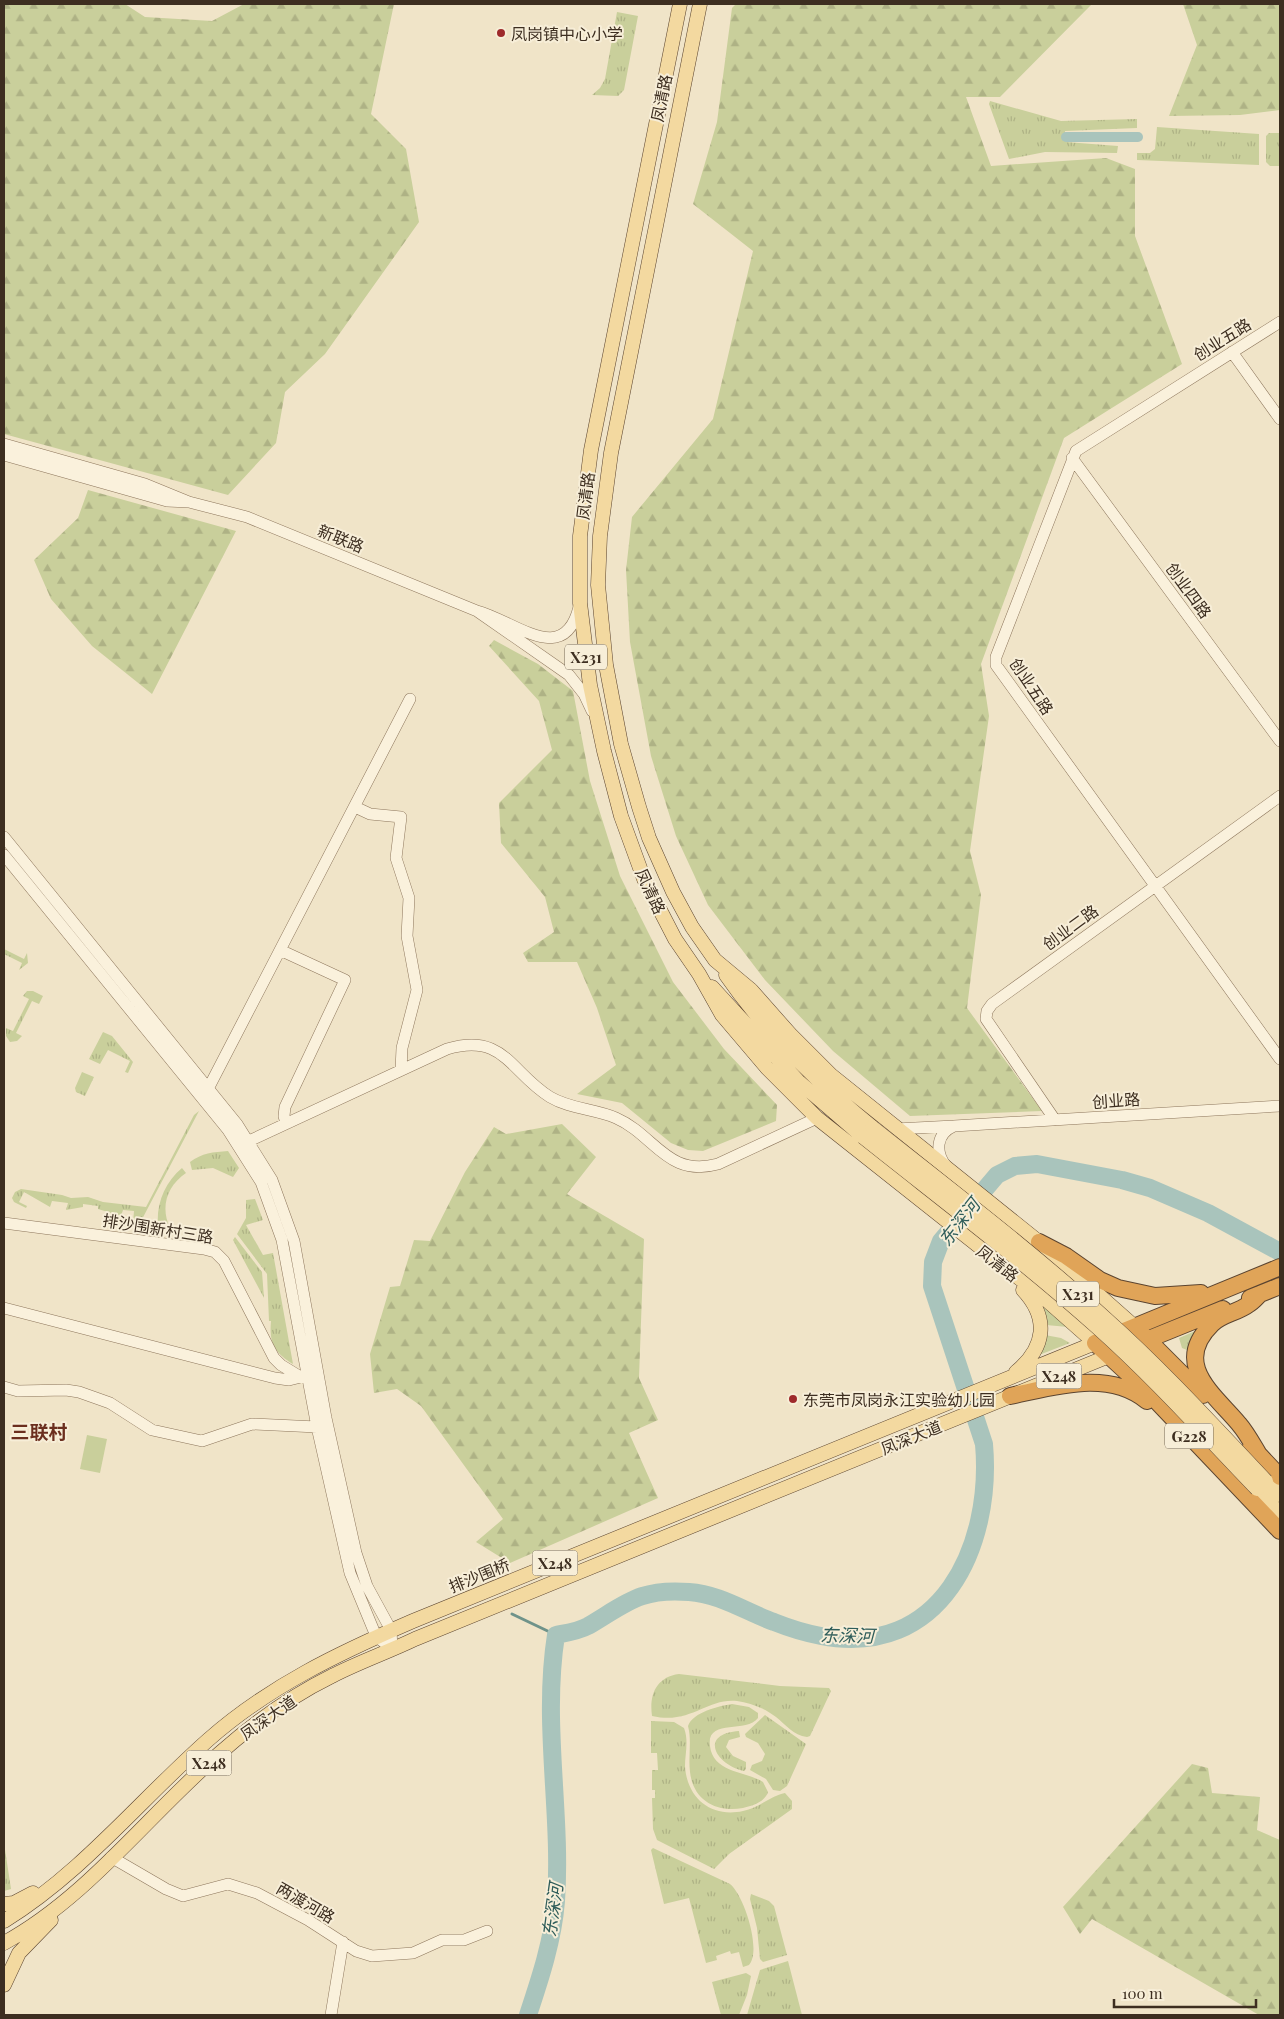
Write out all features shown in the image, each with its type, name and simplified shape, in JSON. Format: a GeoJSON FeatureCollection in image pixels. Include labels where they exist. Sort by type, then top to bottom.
{"type":"FeatureCollection","features":[{"type":"Feature","properties":{"kind":"highway"},"geometry":{"type":"LineString","coordinates":[[1039,1242],[1066,1256],[1100,1280],[1139,1294],[1174,1296],[1191,1294],[1228,1282],[1251,1279],[1280,1267]]}},
{"type":"Feature","properties":{"kind":"highway","name":"凤深大道"},"geometry":{"type":"LineString","coordinates":[[1095,1343],[1251,1279]]}},
{"type":"Feature","properties":{"kind":"highway","name":"凤深大道"},"geometry":{"type":"LineString","coordinates":[[1109,1356],[1271,1289]]}},
{"type":"Feature","properties":{"kind":"highway","name":"G228"},"geometry":{"type":"LineString","coordinates":[[1258,1453],[1240,1425],[1203,1384],[1195,1361],[1199,1343],[1211,1325],[1222,1316],[1248,1305],[1271,1289]]}},
{"type":"Feature","properties":{"kind":"highway","name":"凤清路"},"geometry":{"type":"LineString","coordinates":[[1135,1327],[1258,1453],[1268,1482]]}},
{"type":"Feature","properties":{"kind":"highway","name":"凤清路"},"geometry":{"type":"LineString","coordinates":[[1095,1343],[1186,1433],[1280,1531]]}},
{"type":"Feature","properties":{"kind":"highway"},"geometry":{"type":"LineString","coordinates":[[1010,1396],[1086,1383],[1119,1386],[1142,1397],[1168,1422],[1186,1433]]}},
{"type":"Feature","properties":{"kind":"main road","name":"凤清路"},"geometry":{"type":"LineString","coordinates":[[680,4],[588,467],[580,536],[580,603],[596,718],[614,793],[644,879],[675,939],[699,974],[722,1015],[733,1029],[817,1118],[1012,1275],[1043,1297],[1095,1343]]}},
{"type":"Feature","properties":{"kind":"main road","name":"凤清路"},"geometry":{"type":"LineString","coordinates":[[700,4],[611,453],[601,519],[598,585],[602,641],[614,713],[639,807],[649,838],[673,892],[692,927],[742,998],[803,1066],[868,1132]]}},
{"type":"Feature","properties":{"kind":"main road","name":"凤清路"},"geometry":{"type":"LineString","coordinates":[[716,960],[751,990],[830,1075],[1039,1242],[1135,1327]]}},
{"type":"Feature","properties":{"kind":"main road","name":"凤清路"},"geometry":{"type":"LineString","coordinates":[[699,974],[798,1081],[868,1132],[1098,1328],[1280,1495]]}},
{"type":"Feature","properties":{"kind":"main road"},"geometry":{"type":"LineString","coordinates":[[1006,1380],[1021,1368],[1031,1356],[1038,1344],[1041,1330],[1036,1305],[1012,1275]]}},
{"type":"Feature","properties":{"kind":"main road","name":"凤深大道"},"geometry":{"type":"LineString","coordinates":[[679,1512],[1095,1343]]}},
{"type":"Feature","properties":{"kind":"main road","name":"凤深大道"},"geometry":{"type":"LineString","coordinates":[[4,1943],[46,1915],[96,1873],[202,1768],[255,1724],[292,1698],[332,1676],[444,1627],[1109,1356]]}},
{"type":"Feature","properties":{"kind":"main road","name":"凤清路"},"geometry":{"type":"LineString","coordinates":[[1268,1482],[1280,1514]]}},
{"type":"Feature","properties":{"kind":"main road","name":"排沙围桥"},"geometry":{"type":"LineString","coordinates":[[431,1613],[679,1512]]}},
{"type":"Feature","properties":{"kind":"main road","name":"凤深大道"},"geometry":{"type":"LineString","coordinates":[[4,1921],[41,1896],[89,1855],[192,1755],[246,1709],[302,1672],[376,1636],[431,1613]]}},
{"type":"Feature","properties":{"kind":"main road"},"geometry":{"type":"LineString","coordinates":[[4,1904],[23,1899],[62,1869],[89,1855]]}},
{"type":"Feature","properties":{"kind":"main road"},"geometry":{"type":"LineString","coordinates":[[4,1985],[14,1961],[25,1946],[83,1893],[96,1873]]}},
{"type":"Feature","properties":{"kind":"street","name":"创业五路"},"geometry":{"type":"LineString","coordinates":[[1280,322],[1082,445],[1072,458],[996,657],[996,664],[1280,1059]]}},
{"type":"Feature","properties":{"kind":"street"},"geometry":{"type":"LineString","coordinates":[[1232,352],[1280,419]]}},
{"type":"Feature","properties":{"kind":"street","name":"新联路"},"geometry":{"type":"LineString","coordinates":[[4,444],[145,484],[189,502],[247,517],[540,636],[554,639],[561,638],[573,626],[580,603]]}},
{"type":"Feature","properties":{"kind":"street","name":"新联路"},"geometry":{"type":"LineString","coordinates":[[4,455],[167,501],[189,502]]}},
{"type":"Feature","properties":{"kind":"street","name":"创业四路"},"geometry":{"type":"LineString","coordinates":[[1072,458],[1280,741]]}},
{"type":"Feature","properties":{"kind":"street","name":"新联路"},"geometry":{"type":"LineString","coordinates":[[477,611],[569,675],[584,694],[596,718]]}},
{"type":"Feature","properties":{"kind":"street"},"geometry":{"type":"LineString","coordinates":[[208,1090],[410,700]]}},
{"type":"Feature","properties":{"kind":"street","name":"创业二路"},"geometry":{"type":"LineString","coordinates":[[1055,1120],[986,1019],[987,1011],[992,1004],[1280,796]]}},
{"type":"Feature","properties":{"kind":"street"},"geometry":{"type":"LineString","coordinates":[[355,807],[370,814],[401,818],[396,858],[409,898],[407,936],[417,990],[402,1048],[401,1070]]}},
{"type":"Feature","properties":{"kind":"street"},"geometry":{"type":"LineString","coordinates":[[4,837],[248,1141],[272,1180],[288,1220],[298,1261],[326,1418],[356,1553],[367,1586],[390,1630],[392,1649]]}},
{"type":"Feature","properties":{"kind":"street"},"geometry":{"type":"LineString","coordinates":[[4,854],[228,1130],[251,1163],[269,1200],[282,1240],[303,1376],[317,1427],[350,1572],[376,1636],[392,1649]]}},
{"type":"Feature","properties":{"kind":"street"},"geometry":{"type":"LineString","coordinates":[[280,950],[345,980],[285,1107],[284,1116],[286,1123]]}},
{"type":"Feature","properties":{"kind":"street"},"geometry":{"type":"LineString","coordinates":[[248,1141],[401,1070],[459,1045],[471,1044],[490,1048],[504,1056],[538,1088],[552,1098],[621,1120],[670,1160],[694,1167],[718,1164],[817,1118]]}},
{"type":"Feature","properties":{"kind":"street","name":"创业路"},"geometry":{"type":"LineString","coordinates":[[896,1129],[1280,1106]]}},
{"type":"Feature","properties":{"kind":"street"},"geometry":{"type":"LineString","coordinates":[[949,1170],[940,1156],[939,1144],[943,1132],[954,1126]]}},
{"type":"Feature","properties":{"kind":"street","name":"排沙围新村三路"},"geometry":{"type":"LineString","coordinates":[[4,1223],[215,1252],[228,1267],[274,1358],[303,1376]]}},
{"type":"Feature","properties":{"kind":"street"},"geometry":{"type":"LineString","coordinates":[[4,1308],[275,1378],[289,1380],[303,1376]]}},
{"type":"Feature","properties":{"kind":"street"},"geometry":{"type":"LineString","coordinates":[[4,1387],[18,1391],[66,1390],[79,1392],[110,1403],[152,1430],[202,1441],[252,1424],[317,1427]]}},
{"type":"Feature","properties":{"kind":"street","name":"两渡河路"},"geometry":{"type":"LineString","coordinates":[[112,1857],[166,1889],[183,1896],[228,1884],[258,1893],[291,1910],[364,1955],[394,1956],[422,1950],[442,1940],[464,1940],[487,1931]]}},
{"type":"Feature","properties":{"kind":"street"},"geometry":{"type":"LineString","coordinates":[[330,2015],[343,1942]]}},
{"type":"Feature","properties":{"kind":"green space"},"geometry":{"type":"Polygon","coordinates":[[[4,4],[125,4],[145,17],[212,21],[244,4],[394,4],[371,114],[406,149],[419,222],[325,354],[285,392],[276,443],[228,495],[4,434],[4,4]]]}},
{"type":"Feature","properties":{"kind":"green space"},"geometry":{"type":"Polygon","coordinates":[[[736,4],[1092,4],[1000,97],[966,97],[991,166],[1106,158],[1135,169],[1135,236],[1182,364],[1064,438],[981,664],[989,716],[970,851],[981,895],[967,1008],[1042,1111],[910,1116],[833,1051],[765,980],[708,905],[676,836],[651,756],[630,642],[626,570],[632,517],[713,419],[753,251],[693,204],[717,122],[732,8],[736,4]]]}},
{"type":"Feature","properties":{"kind":"green space"},"geometry":{"type":"Polygon","coordinates":[[[1183,4],[1280,4],[1280,110],[1240,115],[1169,116],[1197,45],[1183,4]]]}},
{"type":"Feature","properties":{"kind":"green space"},"geometry":{"type":"Polygon","coordinates":[[[617,12],[638,16],[624,90],[618,96],[592,95],[600,88],[605,79],[617,12]]]}},
{"type":"Feature","properties":{"kind":"green space"},"geometry":{"type":"Polygon","coordinates":[[[990,101],[1061,121],[1137,119],[1137,128],[1065,131],[1066,142],[1118,146],[1117,153],[1045,152],[1009,159],[989,104],[990,101]]]}},
{"type":"Feature","properties":{"kind":"green space"},"geometry":{"type":"Polygon","coordinates":[[[1157,127],[1259,134],[1259,165],[1137,160],[1137,153],[1150,153],[1155,149],[1157,127]]]}},
{"type":"Feature","properties":{"kind":"green space"},"geometry":{"type":"Polygon","coordinates":[[[1269,133],[1280,133],[1280,166],[1270,166],[1266,162],[1266,136],[1269,133]]]}},
{"type":"Feature","properties":{"kind":"green space"},"geometry":{"type":"Polygon","coordinates":[[[88,490],[236,531],[152,694],[92,646],[51,599],[34,560],[78,518],[88,490]]]}},
{"type":"Feature","properties":{"kind":"green space"},"geometry":{"type":"Polygon","coordinates":[[[494,640],[538,664],[573,691],[590,781],[620,876],[673,982],[724,1049],[777,1105],[776,1121],[703,1151],[688,1150],[671,1143],[622,1103],[577,1094],[616,1065],[597,1008],[577,962],[528,962],[523,953],[554,932],[545,897],[501,843],[499,803],[552,750],[539,701],[489,646],[494,640]]]}},
{"type":"Feature","properties":{"kind":"green space"},"geometry":{"type":"Polygon","coordinates":[[[4,949],[24,959],[27,953],[28,963],[19,970],[22,963],[4,954],[4,949]]]}},
{"type":"Feature","properties":{"kind":"green space"},"geometry":{"type":"Polygon","coordinates":[[[27,991],[33,991],[43,996],[39,1004],[32,1001],[16,1033],[22,1036],[17,1041],[10,1042],[6,1036],[6,1028],[13,1031],[29,999],[23,996],[27,991]]]}},
{"type":"Feature","properties":{"kind":"green space"},"geometry":{"type":"Polygon","coordinates":[[[103,1032],[112,1036],[133,1062],[128,1073],[125,1072],[130,1061],[108,1050],[100,1064],[89,1059],[103,1032]]]}},
{"type":"Feature","properties":{"kind":"green space"},"geometry":{"type":"Polygon","coordinates":[[[82,1072],[94,1077],[85,1096],[76,1092],[75,1088],[82,1072]]]}},
{"type":"Feature","properties":{"kind":"green space"},"geometry":{"type":"Polygon","coordinates":[[[199,1111],[140,1223],[133,1223],[134,1211],[123,1210],[121,1216],[98,1209],[98,1206],[83,1204],[83,1207],[66,1210],[68,1203],[52,1201],[50,1207],[24,1192],[19,1202],[27,1206],[26,1208],[14,1202],[12,1198],[15,1192],[21,1189],[71,1198],[88,1197],[103,1202],[146,1207],[194,1115],[199,1111]]]}},
{"type":"Feature","properties":{"kind":"green space"},"geometry":{"type":"Polygon","coordinates":[[[562,1124],[596,1157],[567,1194],[644,1239],[639,1378],[658,1420],[629,1433],[658,1498],[510,1563],[476,1542],[503,1519],[421,1406],[397,1389],[374,1393],[370,1354],[390,1287],[400,1286],[414,1240],[430,1241],[465,1172],[494,1127],[506,1134],[562,1124]]]}},
{"type":"Feature","properties":{"kind":"green space"},"geometry":{"type":"Polygon","coordinates":[[[228,1151],[239,1168],[233,1177],[213,1168],[192,1170],[190,1162],[199,1157],[228,1151]]]}},
{"type":"Feature","properties":{"kind":"green space"},"geometry":{"type":"Polygon","coordinates":[[[182,1168],[186,1173],[174,1184],[167,1198],[166,1212],[170,1228],[158,1226],[160,1202],[163,1194],[171,1180],[182,1168]]]}},
{"type":"Feature","properties":{"kind":"green space"},"geometry":{"type":"Polygon","coordinates":[[[255,1199],[263,1220],[246,1225],[263,1255],[273,1253],[293,1364],[277,1351],[272,1341],[271,1321],[269,1321],[267,1274],[237,1234],[246,1218],[246,1200],[255,1199]]]}},
{"type":"Feature","properties":{"kind":"green space"},"geometry":{"type":"Polygon","coordinates":[[[235,1237],[262,1272],[264,1298],[233,1240],[235,1237]]]}},
{"type":"Feature","properties":{"kind":"green space"},"geometry":{"type":"Polygon","coordinates":[[[1042,1304],[1068,1327],[1046,1325],[1042,1304]]]}},
{"type":"Feature","properties":{"kind":"green space"},"geometry":{"type":"Polygon","coordinates":[[[1200,1329],[1192,1352],[1182,1348],[1179,1338],[1200,1329]]]}},
{"type":"Feature","properties":{"kind":"green space"},"geometry":{"type":"Polygon","coordinates":[[[1045,1335],[1061,1338],[1070,1343],[1039,1355],[1045,1335]]]}},
{"type":"Feature","properties":{"kind":"green space"},"geometry":{"type":"Polygon","coordinates":[[[87,1435],[107,1439],[100,1473],[80,1469],[87,1435]]]}},
{"type":"Feature","properties":{"kind":"green space"},"geometry":{"type":"Polygon","coordinates":[[[679,1674],[780,1686],[829,1688],[831,1691],[810,1736],[807,1737],[794,1732],[767,1711],[737,1701],[716,1703],[677,1717],[652,1716],[653,1694],[656,1688],[665,1679],[679,1674]]]}},
{"type":"Feature","properties":{"kind":"green space"},"geometry":{"type":"Polygon","coordinates":[[[732,1704],[749,1707],[758,1713],[758,1718],[752,1723],[720,1729],[714,1732],[710,1737],[712,1755],[717,1761],[731,1770],[763,1782],[768,1792],[758,1803],[733,1809],[715,1806],[701,1797],[696,1790],[690,1772],[690,1737],[688,1726],[701,1713],[732,1704]]]}},
{"type":"Feature","properties":{"kind":"green space"},"geometry":{"type":"Polygon","coordinates":[[[765,1715],[806,1744],[787,1786],[780,1791],[773,1790],[766,1779],[750,1770],[752,1765],[762,1761],[765,1754],[758,1743],[746,1737],[745,1734],[765,1715]]]}},
{"type":"Feature","properties":{"kind":"green space"},"geometry":{"type":"Polygon","coordinates":[[[651,1721],[674,1722],[684,1728],[687,1778],[696,1797],[703,1804],[721,1812],[743,1811],[785,1793],[792,1801],[792,1809],[729,1854],[714,1869],[657,1840],[653,1829],[652,1798],[655,1798],[655,1790],[652,1790],[652,1770],[658,1770],[657,1753],[651,1753],[651,1721]]]}},
{"type":"Feature","properties":{"kind":"green space"},"geometry":{"type":"Polygon","coordinates":[[[739,1731],[740,1737],[729,1740],[726,1747],[733,1756],[746,1762],[746,1769],[744,1771],[726,1763],[719,1756],[715,1743],[726,1733],[739,1731]]]}},
{"type":"Feature","properties":{"kind":"green space"},"geometry":{"type":"Polygon","coordinates":[[[1192,1764],[1208,1768],[1212,1793],[1260,1797],[1257,1830],[1280,1840],[1280,2015],[1259,2015],[1092,1919],[1080,1934],[1063,1907],[1192,1764]]]}},
{"type":"Feature","properties":{"kind":"green space"},"geometry":{"type":"Polygon","coordinates":[[[4,1843],[11,1889],[4,1891],[4,1843]]]}},
{"type":"Feature","properties":{"kind":"green space"},"geometry":{"type":"Polygon","coordinates":[[[653,1848],[730,1884],[735,1890],[741,1899],[750,1923],[753,1948],[749,1965],[743,1967],[739,1952],[731,1954],[730,1951],[716,1956],[717,1960],[706,1963],[689,1898],[664,1904],[651,1850],[653,1848]]]}},
{"type":"Feature","properties":{"kind":"green space"},"geometry":{"type":"Polygon","coordinates":[[[751,1894],[769,1901],[774,1906],[787,1955],[763,1962],[760,1959],[757,1928],[750,1899],[751,1894]]]}},
{"type":"Feature","properties":{"kind":"green space"},"geometry":{"type":"Polygon","coordinates":[[[788,1961],[802,2015],[747,2015],[760,1970],[788,1961]]]}},
{"type":"Feature","properties":{"kind":"green space"},"geometry":{"type":"Polygon","coordinates":[[[746,1973],[751,1976],[747,1995],[739,2015],[721,2015],[712,1982],[746,1973]]]}},
{"type":"Feature","properties":{"kind":"waterway"},"geometry":{"type":"LineString","coordinates":[[1066,137],[1138,137]]}},
{"type":"Feature","properties":{"kind":"waterway","name":"东深河"},"geometry":{"type":"LineString","coordinates":[[528,2015],[549,1945],[556,1901],[557,1834],[551,1735],[552,1668],[556,1635],[584,1628],[635,1599],[658,1592],[672,1591],[700,1593],[711,1596],[785,1626],[821,1636],[863,1639],[898,1630],[928,1612],[951,1587],[968,1556],[979,1520],[985,1482],[984,1444],[932,1286],[933,1262],[941,1241],[997,1175],[1015,1166],[1037,1164],[1122,1180],[1150,1188],[1208,1213],[1280,1252]]}},
{"type":"Feature","properties":{"kind":"waterway"},"geometry":{"type":"LineString","coordinates":[[512,1614],[556,1635]]}},
{"type":"Feature","properties":{"kind":"place","name":"凤岗镇中心小学"},"geometry":{"type":"Point","coordinates":[501,33]}},
{"type":"Feature","properties":{"kind":"place","name":"东莞市凤岗永江实验幼儿园"},"geometry":{"type":"Point","coordinates":[793,1399]}},
{"type":"Feature","properties":{"kind":"district","name":"三联村"},"geometry":{"type":"Point","coordinates":[39,1431]}}]}
